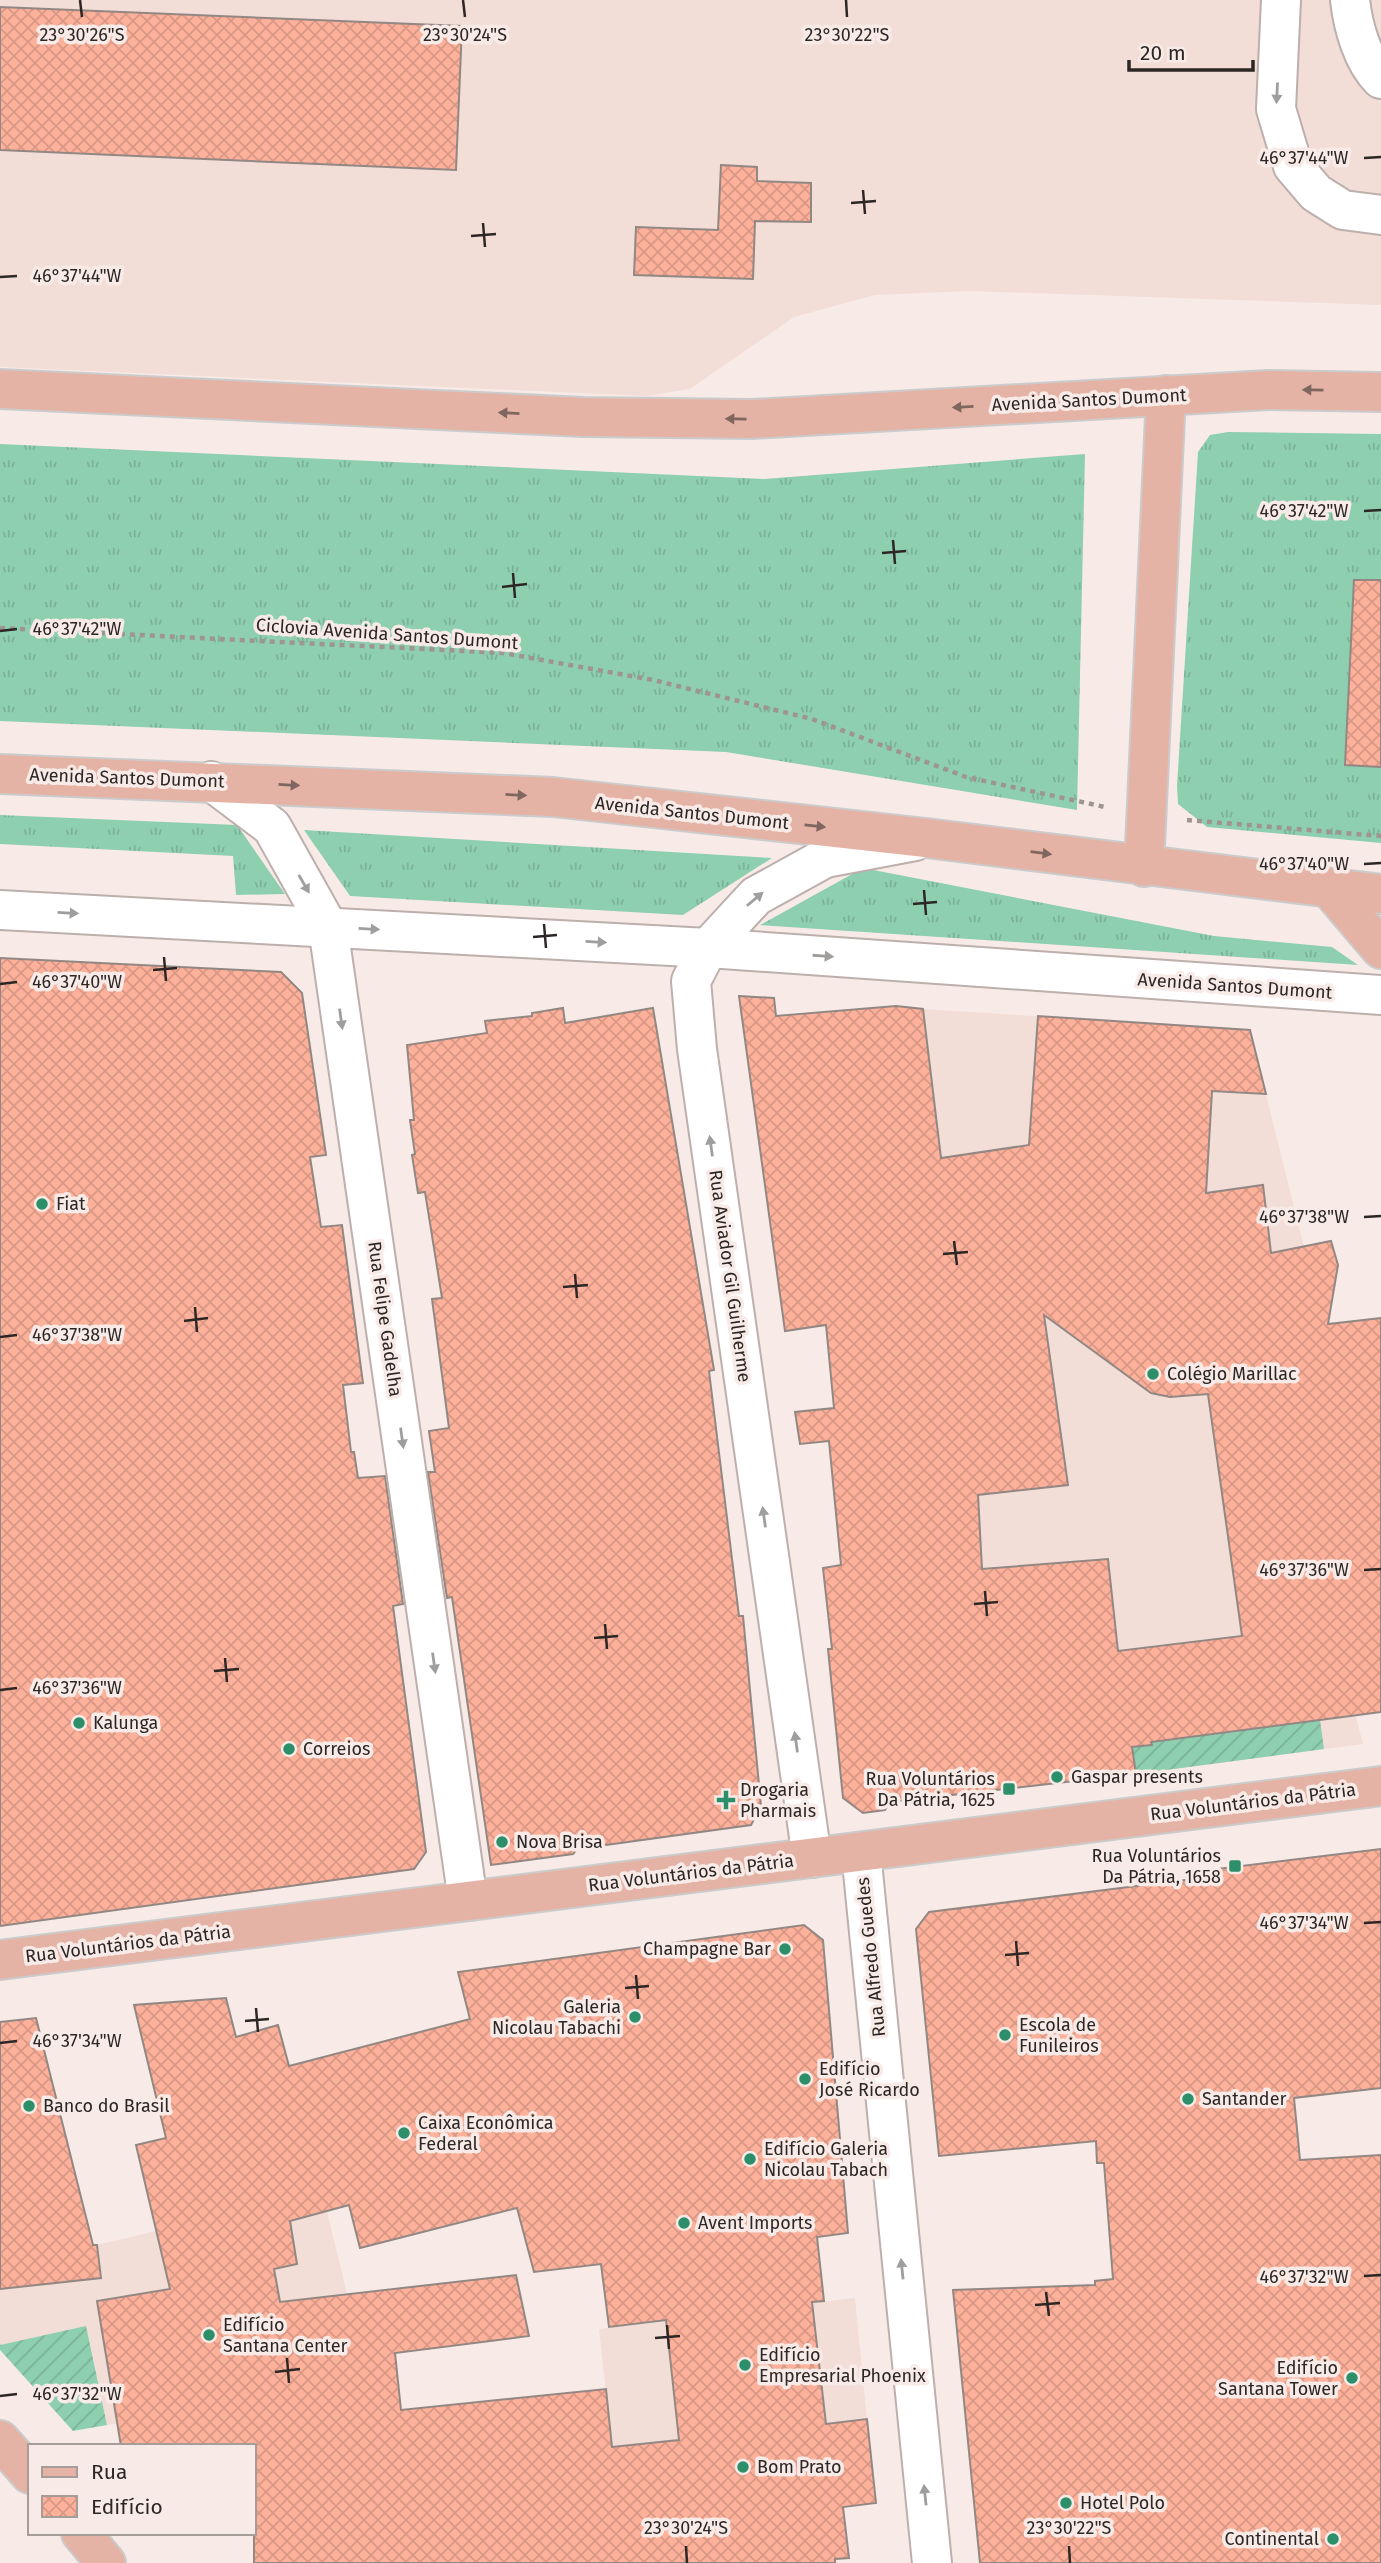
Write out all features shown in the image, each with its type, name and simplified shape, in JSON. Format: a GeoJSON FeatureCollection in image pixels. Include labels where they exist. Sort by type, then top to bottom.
{"type":"FeatureCollection","features":[{"type":"Feature","properties":{"kind":"main road","name":"Avenida Santos Dumont"},"geometry":{"type":"LineString","coordinates":[[0,389],[583,417],[752,419],[1268,390],[1381,392]]}},
{"type":"Feature","properties":{"kind":"main road"},"geometry":{"type":"LineString","coordinates":[[1144,867],[1166,395]]}},
{"type":"Feature","properties":{"kind":"main road","name":"Avenida Santos Dumont"},"geometry":{"type":"LineString","coordinates":[[0,774],[553,797],[926,838],[1144,867],[1381,894]]}},
{"type":"Feature","properties":{"kind":"main road"},"geometry":{"type":"LineString","coordinates":[[1330,889],[1381,949]]}},
{"type":"Feature","properties":{"kind":"main road","name":"Rua Voluntários da Pátria"},"geometry":{"type":"LineString","coordinates":[[0,1960],[1381,1786]]}},
{"type":"Feature","properties":{"kind":"main road"},"geometry":{"type":"LineString","coordinates":[[0,2440],[28,2472]]}},
{"type":"Feature","properties":{"kind":"main road"},"geometry":{"type":"LineString","coordinates":[[82,2535],[106,2563]]}},
{"type":"Feature","properties":{"kind":"street"},"geometry":{"type":"LineString","coordinates":[[1282,0],[1276,109],[1293,166],[1316,193],[1343,210],[1381,215]]}},
{"type":"Feature","properties":{"kind":"street"},"geometry":{"type":"LineString","coordinates":[[1350,0],[1353,23],[1373,72],[1381,79]]}},
{"type":"Feature","properties":{"kind":"street","name":"Rua Felipe Gadelha"},"geometry":{"type":"LineString","coordinates":[[211,781],[272,827],[328,927],[468,1901]]}},
{"type":"Feature","properties":{"kind":"street","name":"Rua Aviador Gil Guilherme"},"geometry":{"type":"LineString","coordinates":[[812,1858],[695,1034],[691,981],[708,948],[755,896],[825,859],[926,838]]}},
{"type":"Feature","properties":{"kind":"street","name":"Avenida Santos Dumont"},"geometry":{"type":"LineString","coordinates":[[0,909],[708,948],[1381,995]]}},
{"type":"Feature","properties":{"kind":"street","name":"Rua Alfredo Guedes"},"geometry":{"type":"LineString","coordinates":[[860,1852],[932,2563]]}},
{"type":"Feature","properties":{"kind":"path","name":"Ciclovia Avenida Santos Dumont"},"geometry":{"type":"LineString","coordinates":[[0,628],[503,653],[653,680],[813,719],[966,778],[1148,816],[1381,836]]}},
{"type":"Feature","properties":{"kind":"shaded area"},"geometry":{"type":"Polygon","coordinates":[[[0,0],[1381,0],[1381,305],[969,291],[875,295],[794,317],[690,389],[646,396],[0,367],[0,0]]]}},
{"type":"Feature","properties":{"kind":"shaded area","name":"Colégio Marillac"},"geometry":{"type":"Polygon","coordinates":[[[923,1009],[1250,1030],[1323,1323],[1340,1657],[1363,1744],[1136,1774],[1118,1651],[982,1569],[949,1224],[923,1009]]]}},
{"type":"Feature","properties":{"kind":"shaded area"},"geometry":{"type":"Polygon","coordinates":[[[319,2178],[371,2393],[107,2425],[86,2327],[0,2345],[0,2289],[101,2277],[97,2245],[185,2224],[319,2178]]]}},
{"type":"Feature","properties":{"kind":"shaded area"},"geometry":{"type":"Polygon","coordinates":[[[855,2298],[867,2419],[612,2447],[599,2329],[855,2298]]]}},
{"type":"Feature","properties":{"kind":"green space"},"geometry":{"type":"Polygon","coordinates":[[[1228,432],[1381,434],[1381,843],[1207,827],[1178,804],[1198,452],[1210,435],[1228,432]]]}},
{"type":"Feature","properties":{"kind":"green space"},"geometry":{"type":"Polygon","coordinates":[[[0,444],[764,479],[1085,454],[1077,810],[726,752],[0,721],[0,444]]]}},
{"type":"Feature","properties":{"kind":"green space"},"geometry":{"type":"Polygon","coordinates":[[[0,815],[237,825],[285,894],[236,895],[233,856],[0,844],[0,815]]]}},
{"type":"Feature","properties":{"kind":"green space"},"geometry":{"type":"Polygon","coordinates":[[[304,830],[772,858],[683,915],[350,896],[304,830]]]}},
{"type":"Feature","properties":{"kind":"green space"},"geometry":{"type":"Polygon","coordinates":[[[863,868],[1214,936],[1332,947],[1358,965],[760,925],[863,868]]]}},
{"type":"Feature","properties":{"kind":"green space"},"geometry":{"type":"Polygon","coordinates":[[[1320,1720],[1324,1749],[1136,1774],[1132,1747],[1151,1745],[1151,1742],[1320,1720]]]}},
{"type":"Feature","properties":{"kind":"green space"},"geometry":{"type":"Polygon","coordinates":[[[86,2326],[107,2425],[73,2431],[0,2350],[0,2345],[86,2326]]]}},
{"type":"Feature","properties":{"kind":"building"},"geometry":{"type":"Polygon","coordinates":[[[0,7],[462,26],[456,170],[0,150],[0,7]]]}},
{"type":"Feature","properties":{"kind":"building"},"geometry":{"type":"Polygon","coordinates":[[[721,165],[757,167],[757,181],[811,183],[811,222],[755,221],[753,279],[634,275],[636,227],[718,230],[721,165]]]}},
{"type":"Feature","properties":{"kind":"building"},"geometry":{"type":"Polygon","coordinates":[[[1354,580],[1381,580],[1381,767],[1345,765],[1354,580]]]}},
{"type":"Feature","properties":{"kind":"building"},"geometry":{"type":"Polygon","coordinates":[[[0,958],[281,972],[302,993],[326,1155],[310,1157],[321,1227],[342,1225],[363,1383],[343,1385],[351,1452],[354,1452],[358,1478],[385,1476],[403,1604],[393,1606],[426,1852],[414,1869],[0,1926],[0,958]]]}},
{"type":"Feature","properties":{"kind":"building"},"geometry":{"type":"Polygon","coordinates":[[[739,996],[774,998],[776,1016],[896,1006],[923,1009],[941,1158],[1029,1145],[1038,1016],[1250,1030],[1266,1094],[1212,1091],[1206,1193],[1263,1185],[1271,1253],[1331,1241],[1338,1265],[1328,1324],[1381,1318],[1381,1712],[1151,1742],[1152,1745],[1132,1747],[1136,1774],[890,1802],[885,1810],[863,1813],[843,1798],[828,1649],[832,1649],[823,1568],[841,1565],[829,1441],[800,1444],[795,1412],[834,1408],[826,1325],[785,1331],[739,996]],[[1044,1315],[1068,1485],[978,1495],[982,1569],[1108,1559],[1118,1651],[1242,1636],[1208,1394],[1170,1397],[1151,1393],[1044,1315]]]}},
{"type":"Feature","properties":{"kind":"building"},"geometry":{"type":"Polygon","coordinates":[[[563,1008],[565,1023],[653,1008],[714,1370],[709,1371],[739,1616],[743,1616],[761,1806],[751,1825],[577,1849],[573,1854],[491,1865],[452,1597],[447,1598],[428,1472],[435,1472],[429,1431],[449,1428],[432,1299],[442,1298],[425,1192],[418,1193],[412,1155],[415,1154],[410,1120],[414,1120],[407,1045],[487,1033],[485,1021],[532,1016],[532,1013],[563,1008]]]}},
{"type":"Feature","properties":{"kind":"building"},"geometry":{"type":"Polygon","coordinates":[[[1381,1849],[1381,2088],[1294,2098],[1300,2160],[1381,2155],[1381,2563],[980,2563],[953,2290],[1095,2285],[1095,2281],[1113,2279],[1104,2163],[1097,2163],[1096,2141],[939,2156],[916,1929],[929,1912],[1193,1879],[1192,1872],[1381,1849]]]}},
{"type":"Feature","properties":{"kind":"building"},"geometry":{"type":"Polygon","coordinates":[[[804,1925],[823,1940],[848,2233],[817,2237],[824,2301],[812,2302],[826,2424],[867,2419],[876,2503],[843,2507],[849,2558],[835,2559],[835,2563],[254,2563],[256,2444],[121,2444],[97,2301],[170,2289],[136,2145],[166,2138],[134,2005],[226,1998],[236,2037],[278,2025],[289,2066],[470,2019],[458,1972],[804,1925]],[[349,2205],[290,2221],[297,2264],[274,2269],[280,2302],[516,2275],[529,2336],[395,2353],[401,2410],[606,2389],[612,2447],[679,2440],[666,2320],[609,2327],[601,2264],[534,2272],[517,2208],[360,2248],[349,2205]]]}},
{"type":"Feature","properties":{"kind":"building"},"geometry":{"type":"Polygon","coordinates":[[[36,2018],[93,2245],[97,2245],[101,2278],[0,2289],[0,2022],[36,2018]]]}},
{"type":"Feature","properties":{"kind":"place","name":"Fiat"},"geometry":{"type":"Point","coordinates":[42,1204]}},
{"type":"Feature","properties":{"kind":"place","name":"Colégio Marillac"},"geometry":{"type":"Point","coordinates":[1153,1374]}},
{"type":"Feature","properties":{"kind":"place","name":"Kalunga"},"geometry":{"type":"Point","coordinates":[79,1723]}},
{"type":"Feature","properties":{"kind":"place","name":"Correios"},"geometry":{"type":"Point","coordinates":[289,1749]}},
{"type":"Feature","properties":{"kind":"place","name":"Gaspar presents"},"geometry":{"type":"Point","coordinates":[1057,1777]}},
{"type":"Feature","properties":{"kind":"place","name":"Rua Voluntários Da Pátria, 1625"},"geometry":{"type":"Point","coordinates":[1009,1789]}},
{"type":"Feature","properties":{"kind":"place","name":"Drogaria Pharmais"},"geometry":{"type":"Point","coordinates":[726,1800]}},
{"type":"Feature","properties":{"kind":"place","name":"Nova Brisa"},"geometry":{"type":"Point","coordinates":[502,1842]}},
{"type":"Feature","properties":{"kind":"place","name":"Rua Voluntários Da Pátria, 1658"},"geometry":{"type":"Point","coordinates":[1235,1866]}},
{"type":"Feature","properties":{"kind":"place","name":"Champagne Bar"},"geometry":{"type":"Point","coordinates":[785,1949]}},
{"type":"Feature","properties":{"kind":"place","name":"Galeria Nicolau Tabachi"},"geometry":{"type":"Point","coordinates":[635,2017]}},
{"type":"Feature","properties":{"kind":"place","name":"Escola de Funileiros"},"geometry":{"type":"Point","coordinates":[1005,2035]}},
{"type":"Feature","properties":{"kind":"place","name":"Edifício José Ricardo"},"geometry":{"type":"Point","coordinates":[805,2079]}},
{"type":"Feature","properties":{"kind":"place","name":"Santander"},"geometry":{"type":"Point","coordinates":[1188,2099]}},
{"type":"Feature","properties":{"kind":"place","name":"Banco do Brasil"},"geometry":{"type":"Point","coordinates":[29,2106]}},
{"type":"Feature","properties":{"kind":"place","name":"Caixa Econômica Federal"},"geometry":{"type":"Point","coordinates":[404,2133]}},
{"type":"Feature","properties":{"kind":"place","name":"Edifício Galeria Nicolau Tabach"},"geometry":{"type":"Point","coordinates":[750,2159]}},
{"type":"Feature","properties":{"kind":"place","name":"Avent Imports"},"geometry":{"type":"Point","coordinates":[684,2223]}},
{"type":"Feature","properties":{"kind":"place","name":"Edifício Santana Center"},"geometry":{"type":"Point","coordinates":[209,2335]}},
{"type":"Feature","properties":{"kind":"place","name":"Edifício Empresarial Phoenix"},"geometry":{"type":"Point","coordinates":[745,2365]}},
{"type":"Feature","properties":{"kind":"place","name":"Edifício Santana Tower"},"geometry":{"type":"Point","coordinates":[1352,2378]}},
{"type":"Feature","properties":{"kind":"place","name":"Bom Prato"},"geometry":{"type":"Point","coordinates":[743,2467]}},
{"type":"Feature","properties":{"kind":"place","name":"Hotel Polo"},"geometry":{"type":"Point","coordinates":[1066,2503]}},
{"type":"Feature","properties":{"kind":"place","name":"Continental"},"geometry":{"type":"Point","coordinates":[1333,2539]}}]}
